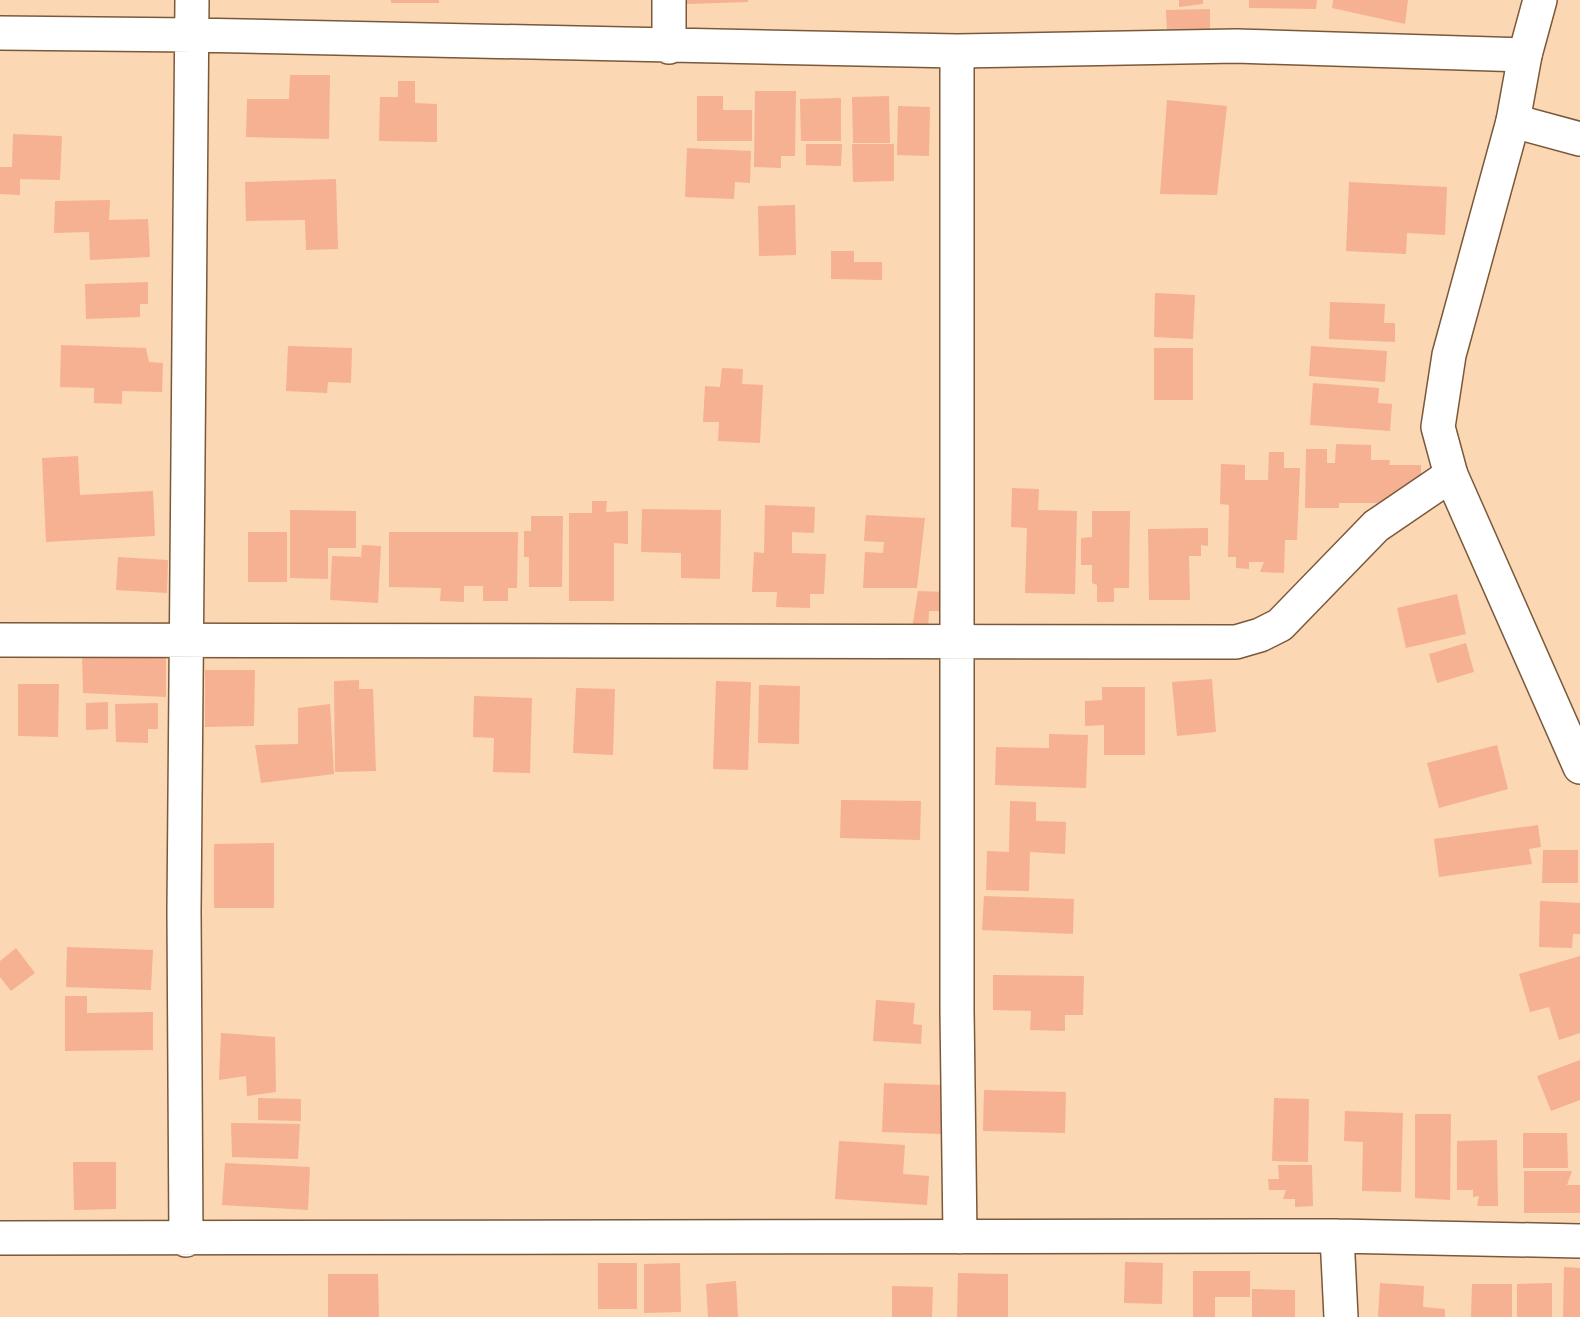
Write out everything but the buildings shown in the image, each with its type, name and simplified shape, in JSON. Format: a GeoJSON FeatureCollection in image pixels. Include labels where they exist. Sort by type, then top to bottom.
{"type":"FeatureCollection","features":[{"type":"Feature","properties":{"kind":"street"},"geometry":{"type":"LineString","coordinates":[[186,1240],[187,640],[192,0]]}},
{"type":"Feature","properties":{"kind":"street"},"geometry":{"type":"LineString","coordinates":[[669,0],[669,46]]}},
{"type":"Feature","properties":{"kind":"street"},"geometry":{"type":"LineString","coordinates":[[1540,0],[1525,55],[1513,121],[1449,355],[1438,427],[1451,476],[1580,767]]}},
{"type":"Feature","properties":{"kind":"street"},"geometry":{"type":"LineString","coordinates":[[0,33],[957,51],[1236,46],[1525,55]]}},
{"type":"Feature","properties":{"kind":"street"},"geometry":{"type":"LineString","coordinates":[[957,51],[957,1011],[960,1238]]}},
{"type":"Feature","properties":{"kind":"street"},"geometry":{"type":"LineString","coordinates":[[1513,121],[1580,139]]}},
{"type":"Feature","properties":{"kind":"street"},"geometry":{"type":"LineString","coordinates":[[0,640],[1236,642],[1260,635],[1280,625],[1376,526],[1451,476]]}},
{"type":"Feature","properties":{"kind":"street"},"geometry":{"type":"LineString","coordinates":[[0,1238],[186,1240],[1337,1236],[1580,1241]]}},
{"type":"Feature","properties":{"kind":"street"},"geometry":{"type":"LineString","coordinates":[[1337,1236],[1341,1317]]}}]}
